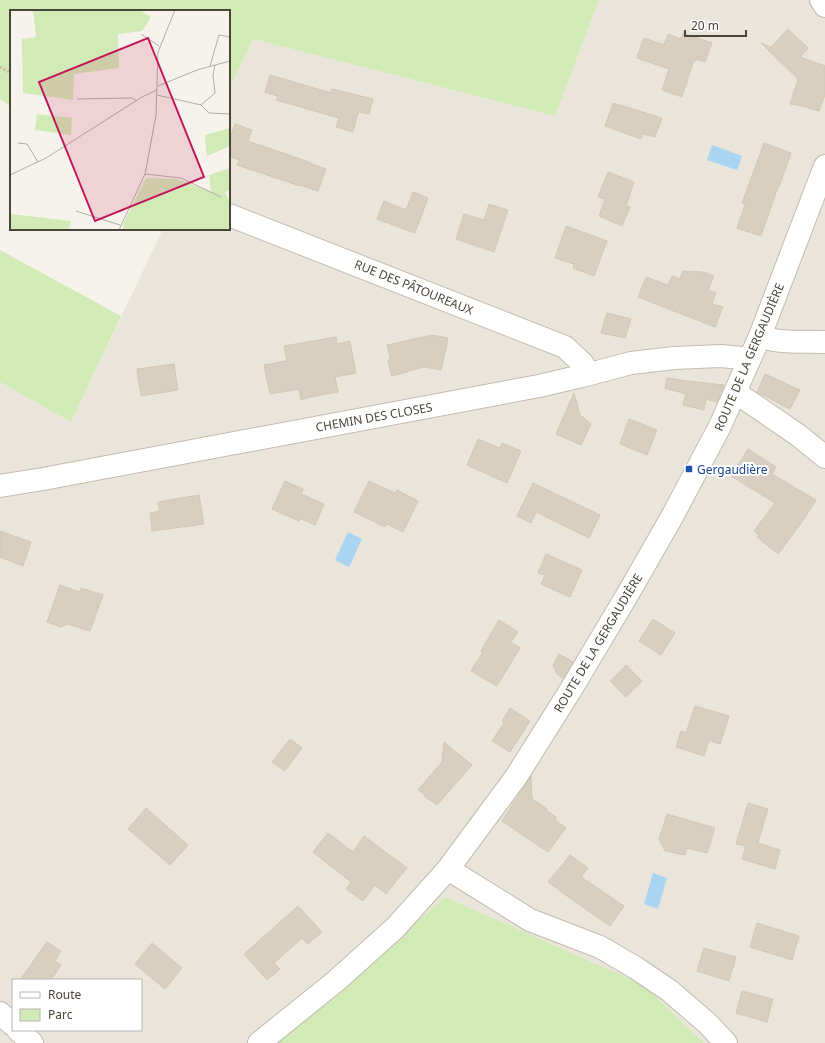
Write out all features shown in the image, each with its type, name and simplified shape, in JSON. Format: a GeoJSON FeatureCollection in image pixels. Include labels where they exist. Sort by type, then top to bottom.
{"type":"FeatureCollection","features":[{"type":"Feature","properties":{"kind":"street"},"geometry":{"type":"LineString","coordinates":[[821,0],[825,6]]}},
{"type":"Feature","properties":{"kind":"street","name":"ROUTE DE LA GERGAUDIÈRE"},"geometry":{"type":"LineString","coordinates":[[259,1043],[336,981],[395,928],[448,870],[516,777],[629,592],[673,515],[720,426],[760,336],[825,166]]}},
{"type":"Feature","properties":{"kind":"street","name":"RUE DES PÂTOUREAUX"},"geometry":{"type":"LineString","coordinates":[[230,215],[565,347],[583,364],[586,375]]}},
{"type":"Feature","properties":{"kind":"street"},"geometry":{"type":"LineString","coordinates":[[760,336],[768,339],[825,342]]}},
{"type":"Feature","properties":{"kind":"street","name":"CHEMIN DES CLOSES"},"geometry":{"type":"LineString","coordinates":[[0,486],[531,387],[586,375],[630,363],[674,358],[721,356],[740,358],[748,362]]}},
{"type":"Feature","properties":{"kind":"street"},"geometry":{"type":"LineString","coordinates":[[735,392],[798,435],[825,457]]}},
{"type":"Feature","properties":{"kind":"street"},"geometry":{"type":"LineString","coordinates":[[448,870],[530,920],[600,947],[636,968],[670,991],[707,1023],[726,1043]]}},
{"type":"Feature","properties":{"kind":"street"},"geometry":{"type":"LineString","coordinates":[[0,1013],[12,1024]]}},
{"type":"Feature","properties":{"kind":"street"},"geometry":{"type":"LineString","coordinates":[[19,1031],[32,1043]]}},
{"type":"Feature","properties":{"kind":"path"},"geometry":{"type":"LineString","coordinates":[[0,68],[10,73]]}},
{"type":"Feature","properties":{"kind":"shaded area"},"geometry":{"type":"Polygon","coordinates":[[[599,0],[825,0],[825,1043],[704,1043],[644,985],[445,897],[278,1043],[0,1043],[0,382],[71,422],[163,230],[230,230],[230,87],[253,39],[555,116],[599,0]]]}},
{"type":"Feature","properties":{"kind":"green space"},"geometry":{"type":"Polygon","coordinates":[[[0,0],[599,0],[555,116],[253,39],[230,87],[230,10],[10,10],[10,106],[0,99],[0,0]]]}},
{"type":"Feature","properties":{"kind":"green space"},"geometry":{"type":"Polygon","coordinates":[[[0,250],[121,316],[71,422],[0,382],[0,250]]]}},
{"type":"Feature","properties":{"kind":"green space"},"geometry":{"type":"Polygon","coordinates":[[[445,897],[644,985],[704,1043],[278,1043],[445,897]]]}},
{"type":"Feature","properties":{"kind":"water"},"geometry":{"type":"Polygon","coordinates":[[[712,145],[742,156],[737,170],[707,160],[712,145]]]}},
{"type":"Feature","properties":{"kind":"water"},"geometry":{"type":"Polygon","coordinates":[[[348,532],[362,539],[349,567],[335,560],[348,532]]]}},
{"type":"Feature","properties":{"kind":"water"},"geometry":{"type":"Polygon","coordinates":[[[653,873],[667,878],[658,909],[644,904],[653,873]]]}},
{"type":"Feature","properties":{"kind":"building"},"geometry":{"type":"Polygon","coordinates":[[[788,29],[808,48],[800,57],[825,66],[825,95],[819,111],[790,104],[798,79],[761,43],[771,47],[788,29]]]}},
{"type":"Feature","properties":{"kind":"building"},"geometry":{"type":"Polygon","coordinates":[[[683,33],[712,43],[705,62],[696,59],[695,61],[694,60],[682,97],[662,90],[669,69],[637,58],[644,38],[664,45],[668,34],[681,39],[683,33]]]}},
{"type":"Feature","properties":{"kind":"building"},"geometry":{"type":"Polygon","coordinates":[[[270,75],[331,93],[332,89],[373,99],[369,114],[358,112],[353,132],[336,127],[339,118],[276,100],[278,96],[265,92],[270,75]]]}},
{"type":"Feature","properties":{"kind":"building"},"geometry":{"type":"Polygon","coordinates":[[[613,103],[662,118],[655,137],[643,134],[641,139],[605,126],[613,103]]]}},
{"type":"Feature","properties":{"kind":"building"},"geometry":{"type":"Polygon","coordinates":[[[235,124],[252,130],[248,141],[326,169],[318,191],[237,165],[239,160],[230,156],[230,138],[235,124]]]}},
{"type":"Feature","properties":{"kind":"building"},"geometry":{"type":"Polygon","coordinates":[[[764,143],[791,153],[761,236],[737,228],[745,205],[742,203],[764,143]]]}},
{"type":"Feature","properties":{"kind":"building"},"geometry":{"type":"Polygon","coordinates":[[[608,172],[634,182],[626,206],[630,207],[622,226],[599,216],[605,199],[598,197],[608,172]]]}},
{"type":"Feature","properties":{"kind":"building"},"geometry":{"type":"Polygon","coordinates":[[[413,192],[428,198],[415,233],[377,219],[384,201],[406,210],[413,192]]]}},
{"type":"Feature","properties":{"kind":"building"},"geometry":{"type":"Polygon","coordinates":[[[489,204],[508,210],[494,252],[456,239],[464,214],[484,220],[489,204]]]}},
{"type":"Feature","properties":{"kind":"building"},"geometry":{"type":"Polygon","coordinates":[[[566,226],[607,241],[594,276],[573,268],[574,264],[555,258],[566,226]]]}},
{"type":"Feature","properties":{"kind":"building"},"geometry":{"type":"Polygon","coordinates":[[[683,271],[703,272],[714,276],[708,290],[716,293],[712,304],[723,307],[715,327],[638,297],[646,277],[668,285],[672,276],[680,279],[683,271]]]}},
{"type":"Feature","properties":{"kind":"building"},"geometry":{"type":"Polygon","coordinates":[[[607,313],[631,319],[625,338],[601,333],[607,313]]]}},
{"type":"Feature","properties":{"kind":"building"},"geometry":{"type":"Polygon","coordinates":[[[432,335],[448,338],[441,370],[425,367],[392,376],[388,361],[390,358],[387,345],[432,335]]]}},
{"type":"Feature","properties":{"kind":"building"},"geometry":{"type":"Polygon","coordinates":[[[336,337],[337,344],[350,341],[356,373],[335,377],[338,392],[301,400],[299,389],[270,394],[264,365],[287,361],[284,346],[336,337]]]}},
{"type":"Feature","properties":{"kind":"building"},"geometry":{"type":"Polygon","coordinates":[[[174,364],[178,390],[141,396],[137,369],[174,364]]]}},
{"type":"Feature","properties":{"kind":"building"},"geometry":{"type":"Polygon","coordinates":[[[765,374],[800,390],[790,409],[757,392],[765,374]]]}},
{"type":"Feature","properties":{"kind":"building"},"geometry":{"type":"Polygon","coordinates":[[[667,378],[724,385],[717,402],[706,399],[704,410],[683,405],[686,394],[665,388],[667,378]]]}},
{"type":"Feature","properties":{"kind":"building"},"geometry":{"type":"Polygon","coordinates":[[[574,393],[580,415],[591,424],[581,445],[556,434],[574,393]]]}},
{"type":"Feature","properties":{"kind":"building"},"geometry":{"type":"Polygon","coordinates":[[[629,419],[657,430],[647,455],[620,444],[629,419]]]}},
{"type":"Feature","properties":{"kind":"building"},"geometry":{"type":"Polygon","coordinates":[[[478,439],[500,448],[502,443],[521,451],[507,483],[467,465],[478,439]]]}},
{"type":"Feature","properties":{"kind":"building"},"geometry":{"type":"Polygon","coordinates":[[[748,449],[776,467],[772,474],[816,500],[802,522],[778,554],[757,537],[759,535],[754,531],[775,503],[731,476],[748,449]]]}},
{"type":"Feature","properties":{"kind":"building"},"geometry":{"type":"Polygon","coordinates":[[[285,481],[303,489],[301,494],[324,504],[315,525],[301,519],[299,521],[272,509],[285,481]]]}},
{"type":"Feature","properties":{"kind":"building"},"geometry":{"type":"Polygon","coordinates":[[[369,481],[395,493],[397,490],[418,501],[403,532],[387,524],[385,527],[354,512],[369,481]]]}},
{"type":"Feature","properties":{"kind":"building"},"geometry":{"type":"Polygon","coordinates":[[[533,483],[600,515],[589,538],[536,512],[531,523],[517,516],[533,483]]]}},
{"type":"Feature","properties":{"kind":"building"},"geometry":{"type":"Polygon","coordinates":[[[199,495],[204,524],[152,531],[150,513],[160,511],[158,502],[199,495]]]}},
{"type":"Feature","properties":{"kind":"building"},"geometry":{"type":"Polygon","coordinates":[[[0,531],[31,542],[23,566],[0,557],[0,531]]]}},
{"type":"Feature","properties":{"kind":"building"},"geometry":{"type":"Polygon","coordinates":[[[546,554],[582,570],[570,597],[541,584],[545,575],[538,573],[546,554]]]}},
{"type":"Feature","properties":{"kind":"building"},"geometry":{"type":"Polygon","coordinates":[[[60,585],[80,592],[81,588],[103,595],[90,631],[68,624],[61,627],[47,622],[60,585]]]}},
{"type":"Feature","properties":{"kind":"building"},"geometry":{"type":"Polygon","coordinates":[[[653,619],[675,633],[661,655],[639,641],[653,619]]]}},
{"type":"Feature","properties":{"kind":"building"},"geometry":{"type":"Polygon","coordinates":[[[499,620],[518,632],[511,642],[520,648],[497,686],[471,671],[483,652],[481,651],[499,620]]]}},
{"type":"Feature","properties":{"kind":"building"},"geometry":{"type":"Polygon","coordinates":[[[559,654],[573,662],[563,678],[557,674],[553,665],[559,654]]]}},
{"type":"Feature","properties":{"kind":"building"},"geometry":{"type":"Polygon","coordinates":[[[626,665],[642,681],[626,697],[610,681],[626,665]]]}},
{"type":"Feature","properties":{"kind":"building"},"geometry":{"type":"Polygon","coordinates":[[[695,706],[729,716],[720,744],[709,740],[704,756],[676,747],[681,731],[686,733],[695,706]]]}},
{"type":"Feature","properties":{"kind":"building"},"geometry":{"type":"Polygon","coordinates":[[[510,708],[530,721],[510,752],[492,741],[504,723],[502,721],[510,708]]]}},
{"type":"Feature","properties":{"kind":"building"},"geometry":{"type":"Polygon","coordinates":[[[290,739],[302,748],[285,771],[272,762],[290,739]]]}},
{"type":"Feature","properties":{"kind":"building"},"geometry":{"type":"Polygon","coordinates":[[[444,742],[472,765],[437,805],[418,790],[442,762],[444,742]]]}},
{"type":"Feature","properties":{"kind":"building"},"geometry":{"type":"Polygon","coordinates":[[[531,776],[532,799],[547,809],[546,810],[556,817],[555,820],[566,828],[548,852],[502,821],[531,776]]]}},
{"type":"Feature","properties":{"kind":"building"},"geometry":{"type":"Polygon","coordinates":[[[748,803],[768,809],[758,843],[780,850],[775,869],[742,859],[746,846],[736,844],[748,803]]]}},
{"type":"Feature","properties":{"kind":"building"},"geometry":{"type":"Polygon","coordinates":[[[146,808],[188,845],[170,865],[128,829],[146,808]]]}},
{"type":"Feature","properties":{"kind":"building"},"geometry":{"type":"Polygon","coordinates":[[[667,814],[715,828],[707,853],[687,848],[685,855],[665,851],[659,839],[667,814]]]}},
{"type":"Feature","properties":{"kind":"building"},"geometry":{"type":"Polygon","coordinates":[[[328,833],[353,852],[364,836],[407,868],[386,894],[375,885],[363,901],[346,889],[351,882],[313,852],[328,833]]]}},
{"type":"Feature","properties":{"kind":"building"},"geometry":{"type":"Polygon","coordinates":[[[570,855],[588,868],[581,877],[624,906],[610,926],[548,882],[570,855]]]}},
{"type":"Feature","properties":{"kind":"building"},"geometry":{"type":"Polygon","coordinates":[[[298,906],[322,932],[308,944],[302,938],[274,963],[280,969],[267,980],[244,954],[298,906]]]}},
{"type":"Feature","properties":{"kind":"building"},"geometry":{"type":"Polygon","coordinates":[[[757,923],[799,936],[792,960],[750,947],[757,923]]]}},
{"type":"Feature","properties":{"kind":"building"},"geometry":{"type":"Polygon","coordinates":[[[47,942],[61,951],[55,961],[61,965],[52,979],[21,979],[47,942]]]}},
{"type":"Feature","properties":{"kind":"building"},"geometry":{"type":"Polygon","coordinates":[[[152,943],[182,968],[165,989],[135,964],[152,943]]]}},
{"type":"Feature","properties":{"kind":"building"},"geometry":{"type":"Polygon","coordinates":[[[704,948],[736,957],[729,981],[697,971],[704,948]]]}},
{"type":"Feature","properties":{"kind":"building"},"geometry":{"type":"Polygon","coordinates":[[[742,991],[773,999],[767,1022],[736,1013],[742,991]]]}},
{"type":"Feature","properties":{"kind":"place","name":"Gergaudière"},"geometry":{"type":"Point","coordinates":[689,469]}}]}
